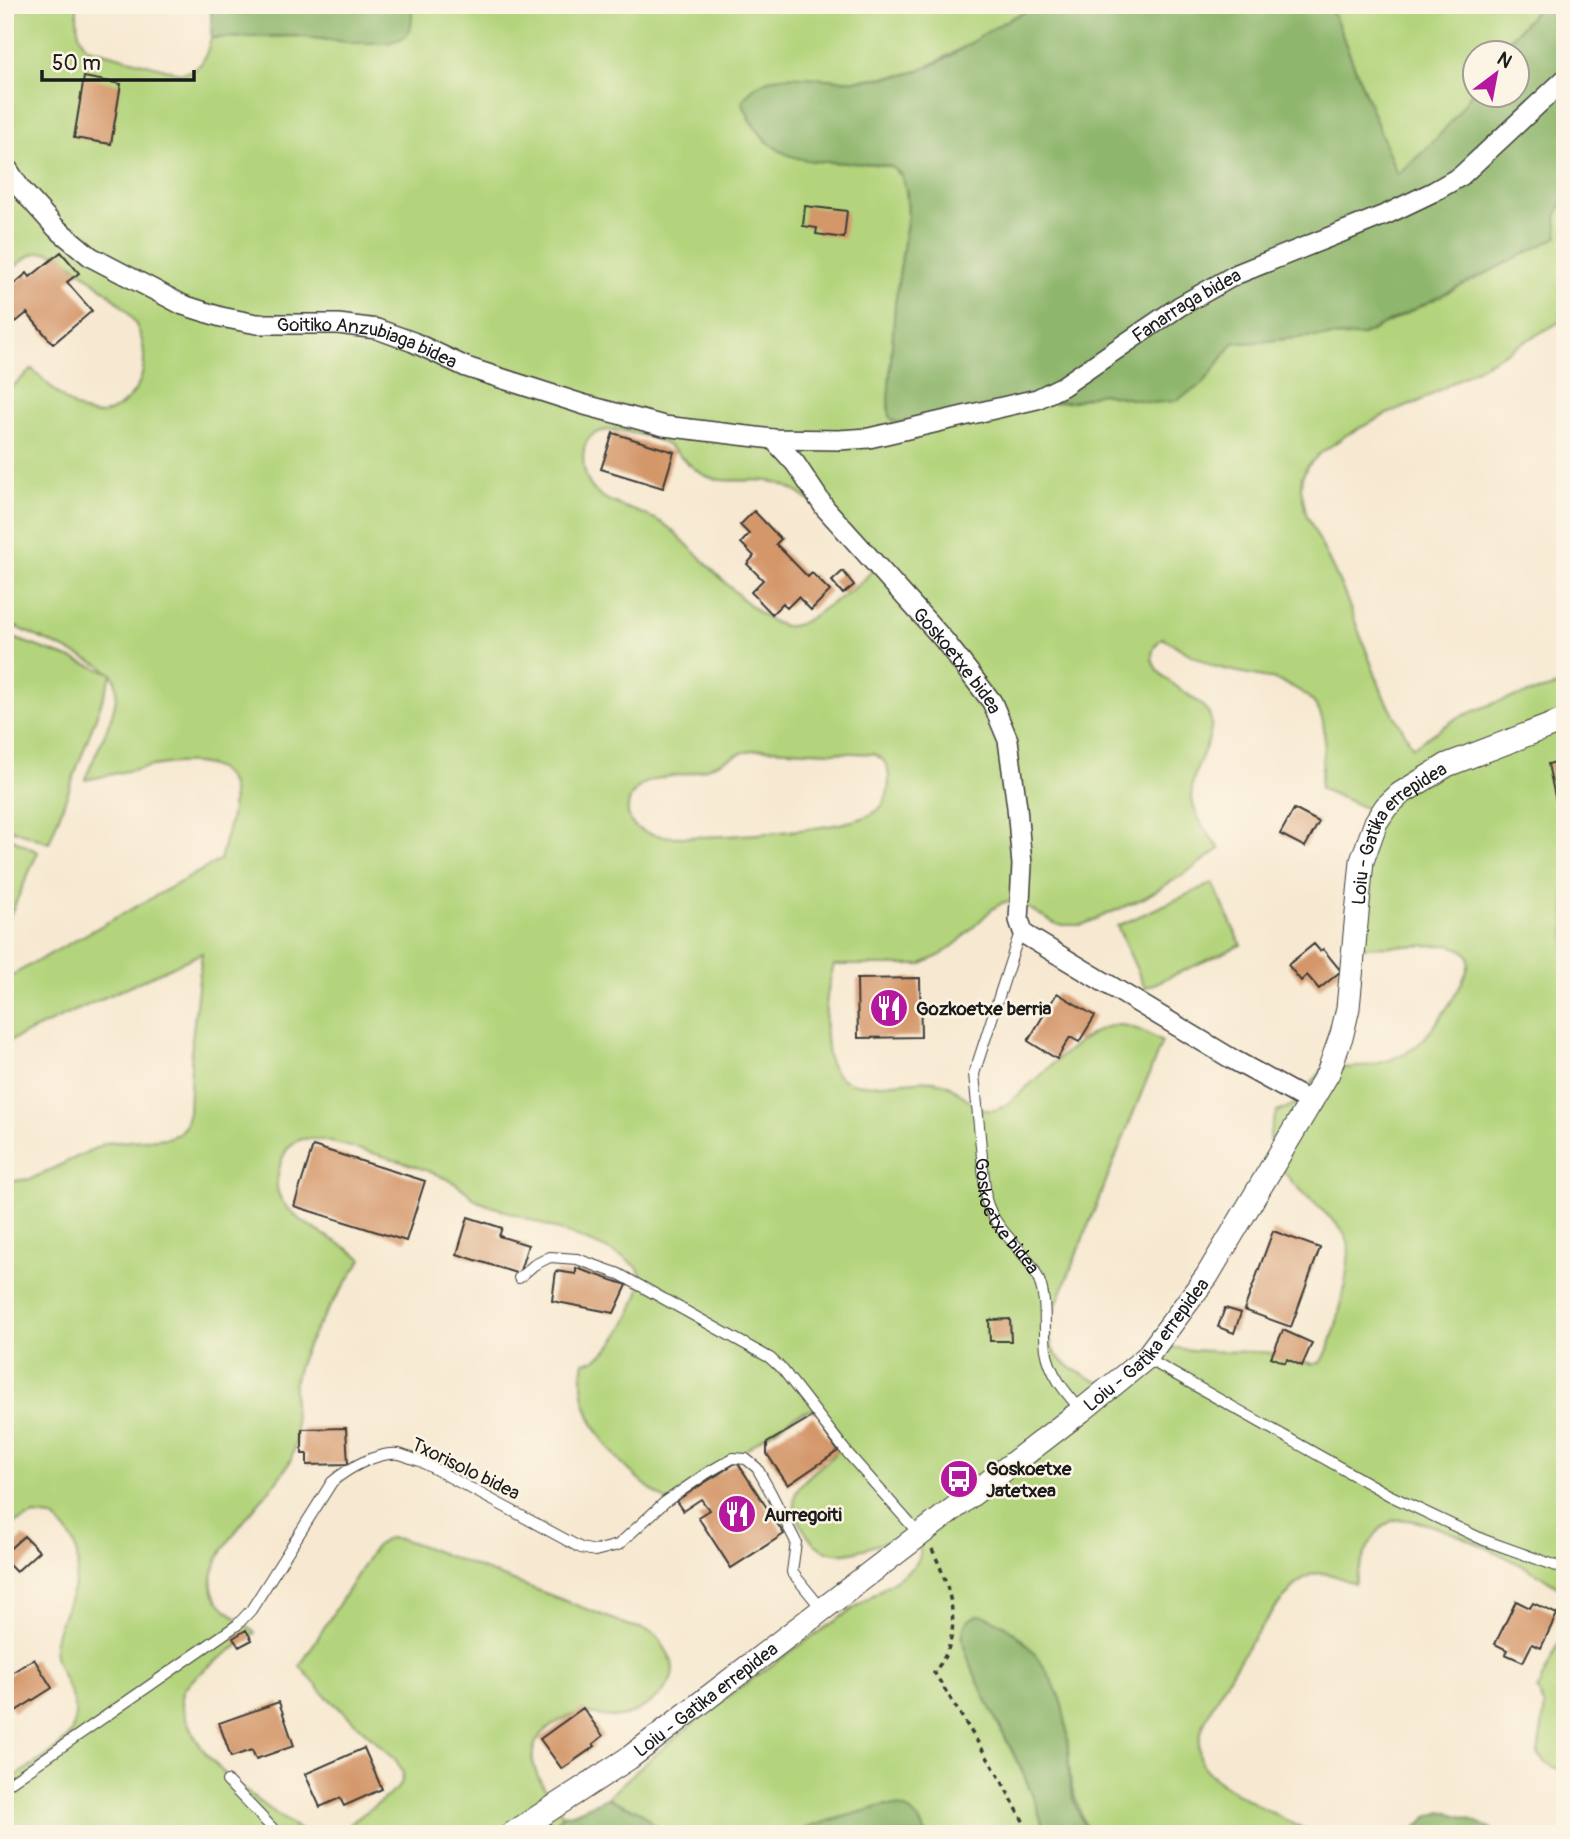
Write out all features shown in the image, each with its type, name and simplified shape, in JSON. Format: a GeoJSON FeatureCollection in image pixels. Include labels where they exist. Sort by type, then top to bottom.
{"type":"FeatureCollection","features":[{"type":"Feature","properties":{"kind":"street","name":"Fanarraga bidea"},"geometry":{"type":"LineString","coordinates":[[773,439],[869,438],[1037,399],[1063,386],[1180,306],[1237,274],[1387,214],[1461,176],[1565,79]]}},
{"type":"Feature","properties":{"kind":"street","name":"Goitiko Anzubiaga bidea"},"geometry":{"type":"LineString","coordinates":[[5,165],[20,188],[56,228],[91,257],[183,305],[220,317],[257,324],[338,324],[377,329],[466,367],[585,405],[664,426],[773,439]]}},
{"type":"Feature","properties":{"kind":"street","name":"Goskoetxe bidea"},"geometry":{"type":"LineString","coordinates":[[773,439],[795,463],[825,508],[944,640],[992,702],[1008,740],[1010,754],[1022,865],[1019,919],[1024,934]]}},
{"type":"Feature","properties":{"kind":"street","name":"Loiu - Gatika errepidea"},"geometry":{"type":"LineString","coordinates":[[512,1834],[629,1758],[1146,1358],[1207,1276],[1328,1073],[1348,1008],[1362,861],[1376,822],[1386,807],[1400,794],[1447,765],[1565,720]]}},
{"type":"Feature","properties":{"kind":"street"},"geometry":{"type":"LineString","coordinates":[[1024,934],[1232,1059],[1312,1103]]}},
{"type":"Feature","properties":{"kind":"lane","name":"Goskoetxe bidea"},"geometry":{"type":"LineString","coordinates":[[1024,934],[1017,941],[974,1074],[986,1199],[990,1216],[1027,1258],[1038,1277],[1046,1316],[1046,1350],[1054,1374],[1064,1391],[1081,1410]]}},
{"type":"Feature","properties":{"kind":"lane"},"geometry":{"type":"LineString","coordinates":[[519,1278],[534,1265],[550,1257],[577,1259],[619,1274],[770,1358],[783,1370],[845,1450],[919,1535]]}},
{"type":"Feature","properties":{"kind":"lane"},"geometry":{"type":"LineString","coordinates":[[1146,1358],[1389,1495],[1485,1540],[1565,1569]]}},
{"type":"Feature","properties":{"kind":"lane","name":"Txorisolo bidea"},"geometry":{"type":"LineString","coordinates":[[5,1786],[237,1625],[251,1610],[318,1500],[332,1482],[345,1471],[371,1459],[396,1454],[420,1461],[581,1548],[595,1551],[618,1545],[665,1502],[707,1473],[733,1458],[746,1459],[757,1468],[796,1542],[792,1572],[822,1609]]}},
{"type":"Feature","properties":{"kind":"lane"},"geometry":{"type":"LineString","coordinates":[[228,1781],[278,1834]]}},
{"type":"Feature","properties":{"kind":"path"},"geometry":{"type":"LineString","coordinates":[[919,1535],[930,1546],[946,1577],[954,1616],[952,1635],[944,1661],[934,1672],[1000,1778],[1030,1834]]}},
{"type":"Feature","properties":{"kind":"green space"},"geometry":{"type":"Polygon","coordinates":[[[5,5],[77,5],[79,34],[88,48],[180,73],[193,70],[202,62],[211,38],[295,36],[356,43],[413,10],[412,5],[1041,5],[1011,18],[981,38],[923,69],[903,75],[831,80],[748,118],[765,141],[892,167],[905,180],[908,215],[895,304],[888,409],[1071,402],[1101,393],[1135,400],[1203,384],[1234,342],[1361,336],[1557,237],[1556,217],[1565,195],[1565,319],[1416,403],[1348,434],[1318,455],[1307,467],[1301,488],[1306,513],[1343,590],[1384,697],[1413,747],[1457,718],[1497,702],[1565,684],[1565,1592],[1532,1571],[1480,1545],[1453,1533],[1407,1520],[1392,1521],[1378,1532],[1367,1548],[1354,1584],[1324,1573],[1313,1574],[1284,1597],[1250,1643],[1219,1693],[1202,1729],[1199,1752],[1203,1765],[1221,1783],[1311,1834],[1088,1834],[1071,1785],[1066,1725],[1060,1701],[1039,1660],[1022,1641],[962,1635],[972,1667],[1032,1795],[1045,1834],[925,1834],[922,1826],[886,1805],[812,1826],[796,1834],[665,1834],[639,1811],[607,1798],[714,1707],[907,1572],[919,1559],[920,1548],[901,1538],[838,1553],[826,1551],[816,1545],[806,1533],[795,1509],[796,1492],[808,1477],[836,1453],[840,1444],[834,1425],[825,1415],[816,1411],[795,1416],[752,1445],[727,1464],[681,1509],[671,1504],[637,1478],[606,1444],[586,1405],[582,1384],[584,1362],[596,1359],[606,1351],[629,1317],[641,1283],[639,1270],[613,1252],[591,1242],[478,1201],[455,1183],[429,1172],[349,1147],[303,1139],[287,1149],[284,1155],[277,1181],[279,1194],[296,1216],[362,1259],[314,1333],[299,1364],[294,1390],[295,1442],[289,1463],[229,1540],[213,1572],[212,1587],[218,1600],[255,1633],[188,1684],[184,1690],[182,1706],[194,1735],[221,1770],[243,1789],[307,1834],[5,1834],[5,1782],[61,1745],[72,1730],[75,1719],[73,1698],[59,1670],[54,1644],[74,1587],[78,1562],[71,1539],[52,1517],[34,1515],[5,1527],[5,1182],[31,1179],[106,1143],[167,1138],[178,1134],[185,1126],[189,1112],[192,1039],[202,953],[5,1043],[5,979],[220,860],[233,804],[231,786],[223,772],[207,765],[165,764],[85,780],[113,711],[116,684],[112,674],[49,843],[5,827],[5,635],[111,673],[100,665],[5,622],[5,393],[32,369],[75,407],[92,414],[103,414],[130,397],[141,378],[144,356],[140,334],[129,314],[64,258],[46,252],[32,255],[5,277],[5,5]],[[615,430],[596,433],[586,443],[583,457],[585,471],[595,491],[613,503],[648,515],[667,526],[727,585],[762,615],[777,624],[789,626],[809,619],[863,581],[872,570],[826,516],[799,493],[768,481],[728,481],[712,478],[696,470],[662,442],[615,430]],[[1162,638],[1153,650],[1153,661],[1158,671],[1209,714],[1210,733],[1195,775],[1192,797],[1206,831],[1220,849],[1144,898],[1082,925],[1058,925],[1019,903],[1004,902],[991,910],[941,955],[920,965],[834,965],[826,1007],[827,1049],[832,1068],[842,1079],[856,1084],[872,1085],[909,1081],[943,1083],[976,1106],[990,1110],[1010,1102],[1070,1049],[1107,1027],[1130,1027],[1162,1042],[1049,1323],[1051,1344],[1056,1355],[1073,1369],[1103,1382],[1130,1375],[1172,1347],[1273,1353],[1319,1363],[1330,1344],[1341,1306],[1348,1266],[1348,1242],[1338,1226],[1282,1169],[1272,1148],[1272,1124],[1277,1112],[1295,1104],[1325,1067],[1371,1065],[1393,1059],[1414,1048],[1449,1005],[1469,964],[1468,956],[1463,950],[1450,945],[1354,947],[1365,808],[1320,788],[1324,729],[1320,712],[1311,700],[1284,683],[1213,666],[1162,638]],[[753,750],[698,771],[652,780],[638,788],[629,801],[632,823],[645,832],[672,837],[784,832],[865,817],[879,809],[887,796],[887,768],[884,761],[874,754],[753,750]]]}},
{"type":"Feature","properties":{"kind":"green space"},"geometry":{"type":"Polygon","coordinates":[[[211,5],[412,5],[412,20],[410,31],[403,38],[388,43],[356,43],[295,36],[211,38],[211,5]]]}},
{"type":"Feature","properties":{"kind":"green space"},"geometry":{"type":"Polygon","coordinates":[[[1041,5],[1327,5],[1335,17],[1397,174],[1440,134],[1462,107],[1532,108],[1532,38],[1511,38],[1541,5],[1565,5],[1565,195],[1556,217],[1558,237],[1361,336],[1234,342],[1203,384],[1175,401],[1153,403],[1101,393],[1071,402],[1047,402],[895,422],[890,418],[888,401],[895,304],[908,215],[907,193],[901,174],[892,167],[883,165],[818,162],[783,153],[768,142],[754,126],[742,102],[753,89],[765,81],[780,77],[860,80],[916,72],[943,60],[1008,20],[1041,5]]]}},
{"type":"Feature","properties":{"kind":"green space"},"geometry":{"type":"Polygon","coordinates":[[[1327,5],[1541,5],[1511,38],[1462,38],[1464,108],[1442,134],[1397,174],[1335,17],[1327,5]]]}},
{"type":"Feature","properties":{"kind":"green space"},"geometry":{"type":"Polygon","coordinates":[[[5,835],[38,852],[5,927],[5,835]]]}},
{"type":"Feature","properties":{"kind":"green space"},"geometry":{"type":"Polygon","coordinates":[[[1213,883],[1241,945],[1145,988],[1117,926],[1213,883]]]}},
{"type":"Feature","properties":{"kind":"green space"},"geometry":{"type":"Polygon","coordinates":[[[388,1538],[417,1544],[649,1631],[659,1639],[672,1661],[671,1680],[666,1688],[641,1709],[618,1717],[574,1715],[556,1723],[539,1738],[533,1749],[536,1771],[563,1815],[543,1834],[336,1834],[396,1790],[401,1784],[403,1773],[396,1760],[325,1695],[300,1666],[369,1556],[377,1545],[388,1538]]]}},
{"type":"Feature","properties":{"kind":"green space"},"geometry":{"type":"Polygon","coordinates":[[[980,1615],[995,1620],[1022,1640],[1034,1653],[1053,1683],[1066,1722],[1071,1789],[1088,1834],[1045,1834],[1029,1786],[983,1693],[964,1646],[964,1626],[970,1619],[980,1615]]]}},
{"type":"Feature","properties":{"kind":"green space"},"geometry":{"type":"Polygon","coordinates":[[[1565,1629],[1565,1773],[1545,1762],[1538,1754],[1545,1707],[1537,1690],[1565,1629]]]}},
{"type":"Feature","properties":{"kind":"green space"},"geometry":{"type":"Polygon","coordinates":[[[607,1798],[639,1811],[665,1834],[543,1834],[563,1815],[607,1798]]]}},
{"type":"Feature","properties":{"kind":"green space"},"geometry":{"type":"Polygon","coordinates":[[[886,1805],[911,1812],[925,1834],[796,1834],[811,1826],[886,1805]]]}},
{"type":"Feature","properties":{"kind":"green space"},"geometry":{"type":"Polygon","coordinates":[[[1443,1812],[1480,1823],[1500,1834],[1409,1834],[1427,1817],[1443,1812]]]}},
{"type":"Feature","properties":{"kind":"building"},"geometry":{"type":"Polygon","coordinates":[[[84,77],[121,84],[111,144],[74,138],[84,77]]]}},
{"type":"Feature","properties":{"kind":"building"},"geometry":{"type":"Polygon","coordinates":[[[805,206],[847,211],[844,238],[816,234],[817,228],[803,226],[805,206]]]}},
{"type":"Feature","properties":{"kind":"building"},"geometry":{"type":"Polygon","coordinates":[[[61,252],[79,273],[67,282],[92,311],[53,344],[27,313],[16,322],[5,310],[5,292],[27,273],[30,277],[61,252]]]}},
{"type":"Feature","properties":{"kind":"building"},"geometry":{"type":"Polygon","coordinates":[[[613,433],[674,452],[663,488],[601,469],[613,433]]]}},
{"type":"Feature","properties":{"kind":"building"},"geometry":{"type":"Polygon","coordinates":[[[754,511],[781,539],[776,544],[808,577],[812,573],[830,591],[811,610],[798,597],[787,608],[783,603],[772,614],[751,592],[763,580],[747,564],[754,556],[741,543],[749,534],[740,525],[754,511]]]}},
{"type":"Feature","properties":{"kind":"building"},"geometry":{"type":"Polygon","coordinates":[[[843,571],[854,585],[843,594],[832,581],[843,571]]]}},
{"type":"Feature","properties":{"kind":"building"},"geometry":{"type":"Polygon","coordinates":[[[1565,760],[1565,810],[1558,811],[1548,764],[1565,760]]]}},
{"type":"Feature","properties":{"kind":"building"},"geometry":{"type":"Polygon","coordinates":[[[1294,809],[1319,822],[1305,847],[1280,834],[1294,809]]]}},
{"type":"Feature","properties":{"kind":"building"},"geometry":{"type":"Polygon","coordinates":[[[1314,944],[1320,951],[1323,949],[1341,971],[1319,989],[1307,975],[1301,981],[1288,965],[1314,944]]]}},
{"type":"Feature","properties":{"kind":"building","name":"Gozkoetxe berria"},"geometry":{"type":"Polygon","coordinates":[[[920,978],[921,1037],[858,1038],[857,979],[920,978]]]}},
{"type":"Feature","properties":{"kind":"building"},"geometry":{"type":"Polygon","coordinates":[[[1057,993],[1095,1016],[1079,1042],[1070,1037],[1057,1059],[1028,1041],[1057,993]]]}},
{"type":"Feature","properties":{"kind":"building"},"geometry":{"type":"Polygon","coordinates":[[[313,1146],[425,1181],[406,1241],[294,1206],[313,1146]]]}},
{"type":"Feature","properties":{"kind":"building"},"geometry":{"type":"Polygon","coordinates":[[[468,1217],[502,1228],[499,1236],[528,1245],[519,1274],[457,1254],[468,1217]]]}},
{"type":"Feature","properties":{"kind":"building"},"geometry":{"type":"Polygon","coordinates":[[[1273,1231],[1320,1248],[1291,1327],[1244,1310],[1273,1231]]]}},
{"type":"Feature","properties":{"kind":"building"},"geometry":{"type":"Polygon","coordinates":[[[576,1268],[627,1285],[614,1313],[552,1301],[556,1271],[576,1274],[576,1268]]]}},
{"type":"Feature","properties":{"kind":"building"},"geometry":{"type":"Polygon","coordinates":[[[1225,1308],[1241,1313],[1234,1333],[1218,1327],[1225,1308]]]}},
{"type":"Feature","properties":{"kind":"building"},"geometry":{"type":"Polygon","coordinates":[[[1010,1319],[1011,1341],[990,1341],[989,1320],[1010,1319]]]}},
{"type":"Feature","properties":{"kind":"building"},"geometry":{"type":"Polygon","coordinates":[[[1283,1330],[1312,1343],[1302,1366],[1287,1359],[1285,1363],[1271,1357],[1283,1330]]]}},
{"type":"Feature","properties":{"kind":"building"},"geometry":{"type":"Polygon","coordinates":[[[813,1416],[838,1451],[788,1485],[767,1454],[767,1443],[813,1416]]]}},
{"type":"Feature","properties":{"kind":"building"},"geometry":{"type":"Polygon","coordinates":[[[346,1428],[348,1464],[307,1465],[307,1454],[302,1454],[302,1429],[346,1428]]]}},
{"type":"Feature","properties":{"kind":"building","name":"Aurregoiti"},"geometry":{"type":"Polygon","coordinates":[[[737,1462],[784,1534],[731,1568],[698,1517],[709,1510],[701,1499],[683,1511],[676,1501],[737,1462]]]}},
{"type":"Feature","properties":{"kind":"building"},"geometry":{"type":"Polygon","coordinates":[[[24,1536],[39,1551],[16,1572],[5,1561],[5,1553],[24,1536]]]}},
{"type":"Feature","properties":{"kind":"building"},"geometry":{"type":"Polygon","coordinates":[[[1516,1601],[1530,1608],[1533,1603],[1557,1614],[1541,1648],[1532,1644],[1523,1662],[1505,1654],[1507,1650],[1495,1644],[1516,1601]]]}},
{"type":"Feature","properties":{"kind":"building"},"geometry":{"type":"Polygon","coordinates":[[[246,1630],[252,1640],[239,1647],[233,1638],[246,1630]]]}},
{"type":"Feature","properties":{"kind":"building"},"geometry":{"type":"Polygon","coordinates":[[[34,1659],[52,1688],[14,1712],[5,1698],[5,1677],[34,1659]]]}},
{"type":"Feature","properties":{"kind":"building"},"geometry":{"type":"Polygon","coordinates":[[[279,1702],[294,1746],[256,1759],[252,1750],[231,1757],[219,1723],[279,1702]]]}},
{"type":"Feature","properties":{"kind":"building"},"geometry":{"type":"Polygon","coordinates":[[[583,1708],[603,1736],[593,1744],[595,1746],[562,1769],[540,1739],[583,1708]]]}},
{"type":"Feature","properties":{"kind":"building"},"geometry":{"type":"Polygon","coordinates":[[[364,1748],[382,1789],[344,1806],[340,1798],[320,1807],[305,1774],[364,1748]]]}},
{"type":"Feature","properties":{"kind":"place","name":"Gozkoetxe berria"},"geometry":{"type":"Point","coordinates":[889,1008]}},
{"type":"Feature","properties":{"kind":"place","name":"Goskoetxe Jatetxea"},"geometry":{"type":"Point","coordinates":[959,1479]}},
{"type":"Feature","properties":{"kind":"place","name":"Aurregoiti"},"geometry":{"type":"Point","coordinates":[737,1514]}}]}
